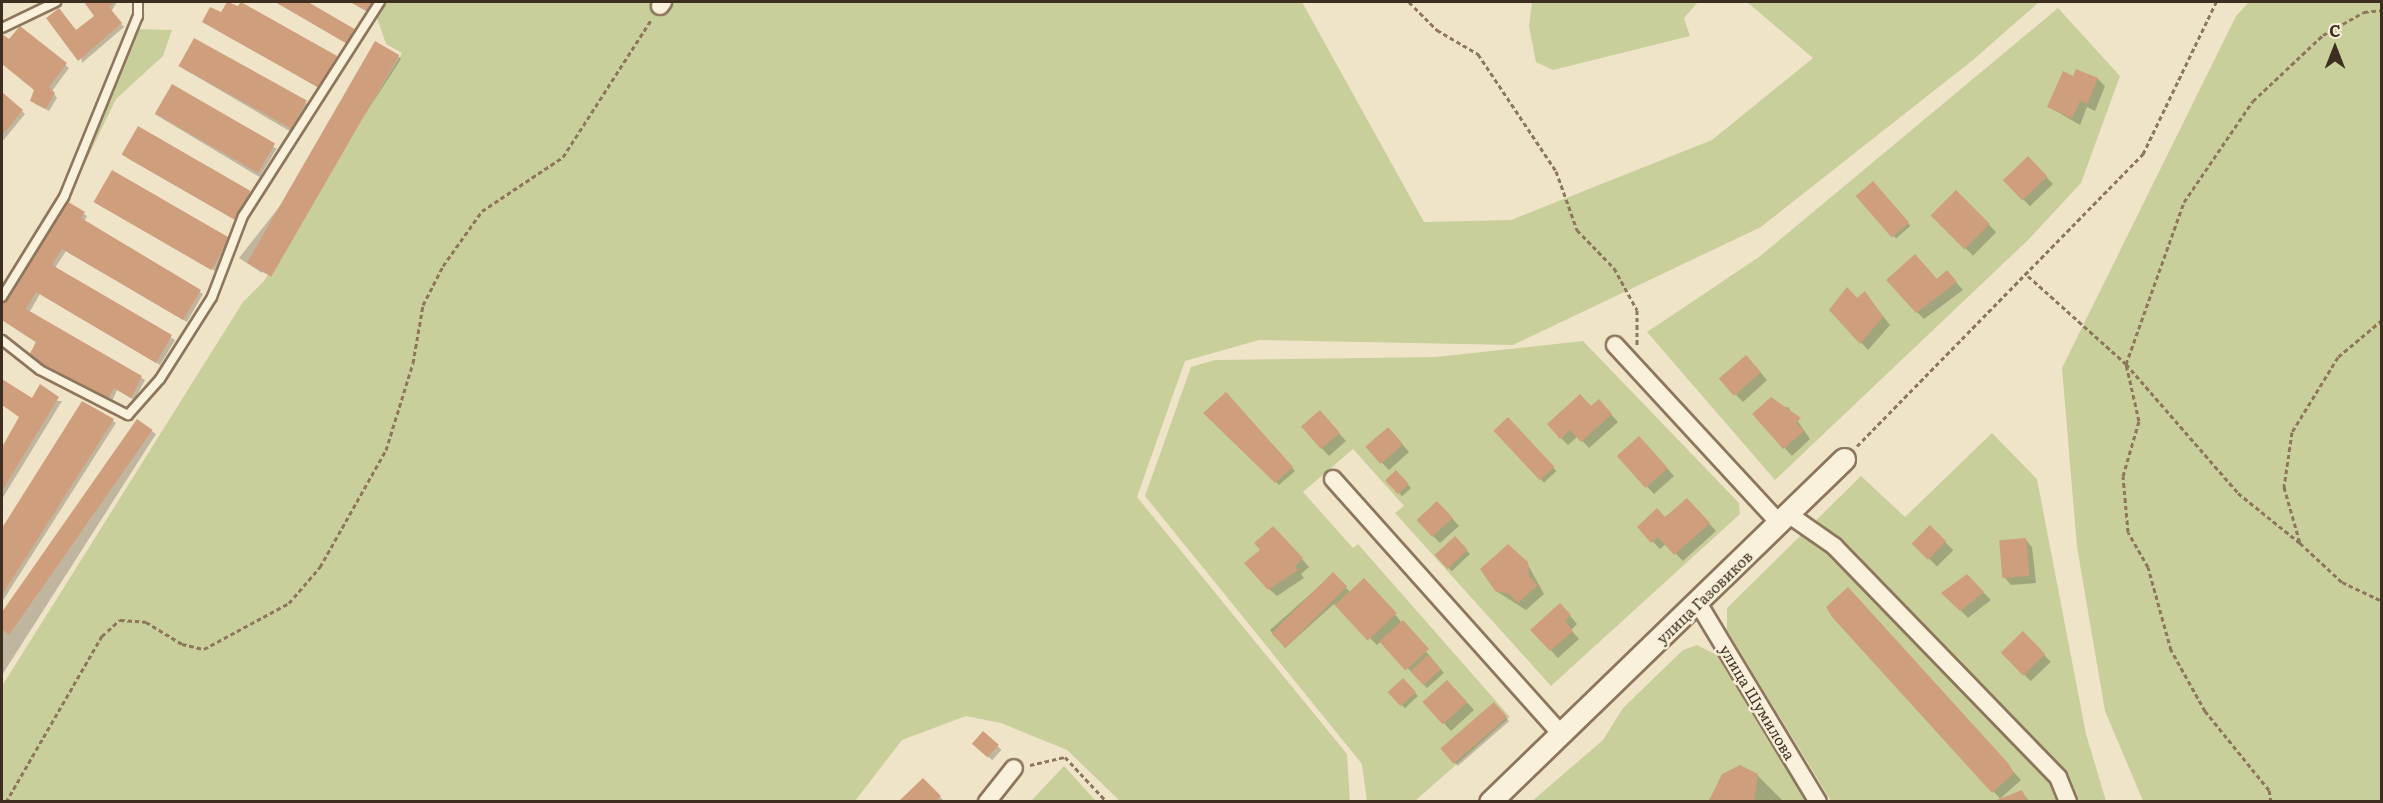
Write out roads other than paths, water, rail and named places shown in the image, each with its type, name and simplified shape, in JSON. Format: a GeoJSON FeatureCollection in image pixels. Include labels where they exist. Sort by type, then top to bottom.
{"type":"FeatureCollection","features":[{"type":"Feature","properties":{"kind":"street"},"geometry":{"type":"LineString","coordinates":[[1615,345],[1784,519],[1842,555],[2058,777],[2068,801]]}},
{"type":"Feature","properties":{"kind":"street","name":"улица Газовиков"},"geometry":{"type":"LineString","coordinates":[[1490,801],[1845,459]]}},
{"type":"Feature","properties":{"kind":"street"},"geometry":{"type":"LineString","coordinates":[[1333,479],[1561,734]]}},
{"type":"Feature","properties":{"kind":"street","name":"улица Шумилова"},"geometry":{"type":"LineString","coordinates":[[1698,603],[1818,801]]}},
{"type":"Feature","properties":{"kind":"street"},"geometry":{"type":"LineString","coordinates":[[987,801],[1014,768]]}},
{"type":"Feature","properties":{"kind":"lane"},"geometry":{"type":"LineString","coordinates":[[2,28],[56,2]]}},
{"type":"Feature","properties":{"kind":"lane"},"geometry":{"type":"LineString","coordinates":[[2,297],[64,197],[138,16],[138,2]]}},
{"type":"Feature","properties":{"kind":"lane"},"geometry":{"type":"LineString","coordinates":[[2,340],[40,370],[128,415],[160,379],[212,297],[243,216],[380,2]]}}]}
